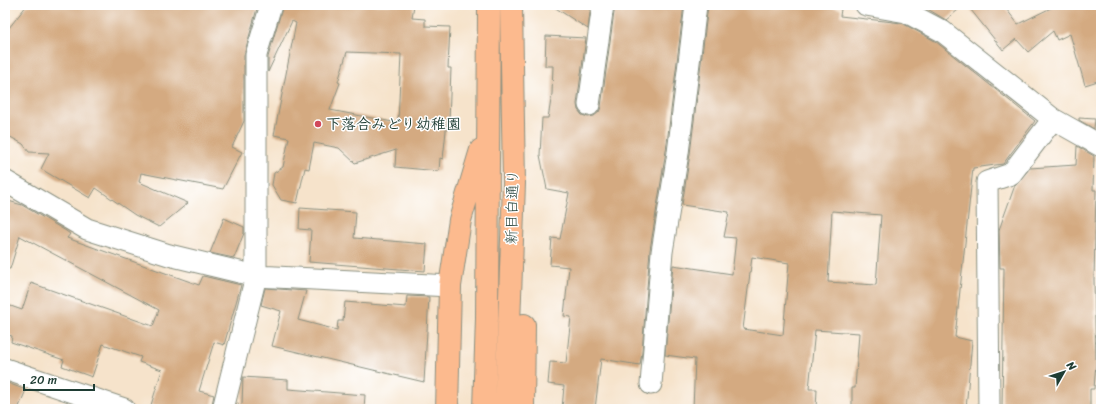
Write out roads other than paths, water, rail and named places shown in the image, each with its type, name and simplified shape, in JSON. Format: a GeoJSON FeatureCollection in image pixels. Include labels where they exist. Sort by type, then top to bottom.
{"type":"FeatureCollection","features":[{"type":"Feature","properties":{"kind":"main road","name":"新目白通り"},"geometry":{"type":"LineString","coordinates":[[484,409],[487,318],[489,5]]}},
{"type":"Feature","properties":{"kind":"main road","name":"新目白通り"},"geometry":{"type":"LineString","coordinates":[[506,409],[514,183],[511,5]]}},
{"type":"Feature","properties":{"kind":"main road"},"geometry":{"type":"LineString","coordinates":[[447,409],[450,286],[460,220],[488,127]]}},
{"type":"Feature","properties":{"kind":"main road"},"geometry":{"type":"LineString","coordinates":[[514,183],[525,242],[523,409]]}},
{"type":"Feature","properties":{"kind":"street"},"geometry":{"type":"LineString","coordinates":[[223,409],[256,276],[256,55],[271,5]]}},
{"type":"Feature","properties":{"kind":"street"},"geometry":{"type":"LineString","coordinates":[[589,105],[604,5]]}},
{"type":"Feature","properties":{"kind":"street"},"geometry":{"type":"LineString","coordinates":[[651,384],[662,252],[678,153],[696,5]]}},
{"type":"Feature","properties":{"kind":"street"},"geometry":{"type":"LineString","coordinates":[[866,5],[906,12],[942,31],[1053,119],[1101,146]]}},
{"type":"Feature","properties":{"kind":"street"},"geometry":{"type":"LineString","coordinates":[[989,409],[987,182],[1011,174],[1053,119]]}},
{"type":"Feature","properties":{"kind":"street"},"geometry":{"type":"LineString","coordinates":[[5,180],[87,229],[169,255],[256,276],[450,286]]}},
{"type":"Feature","properties":{"kind":"street"},"geometry":{"type":"LineString","coordinates":[[5,369],[124,409]]}},
{"type":"Feature","properties":{"kind":"place","name":"下落合みどり幼稚園"},"geometry":{"type":"Point","coordinates":[318,124]}}]}
